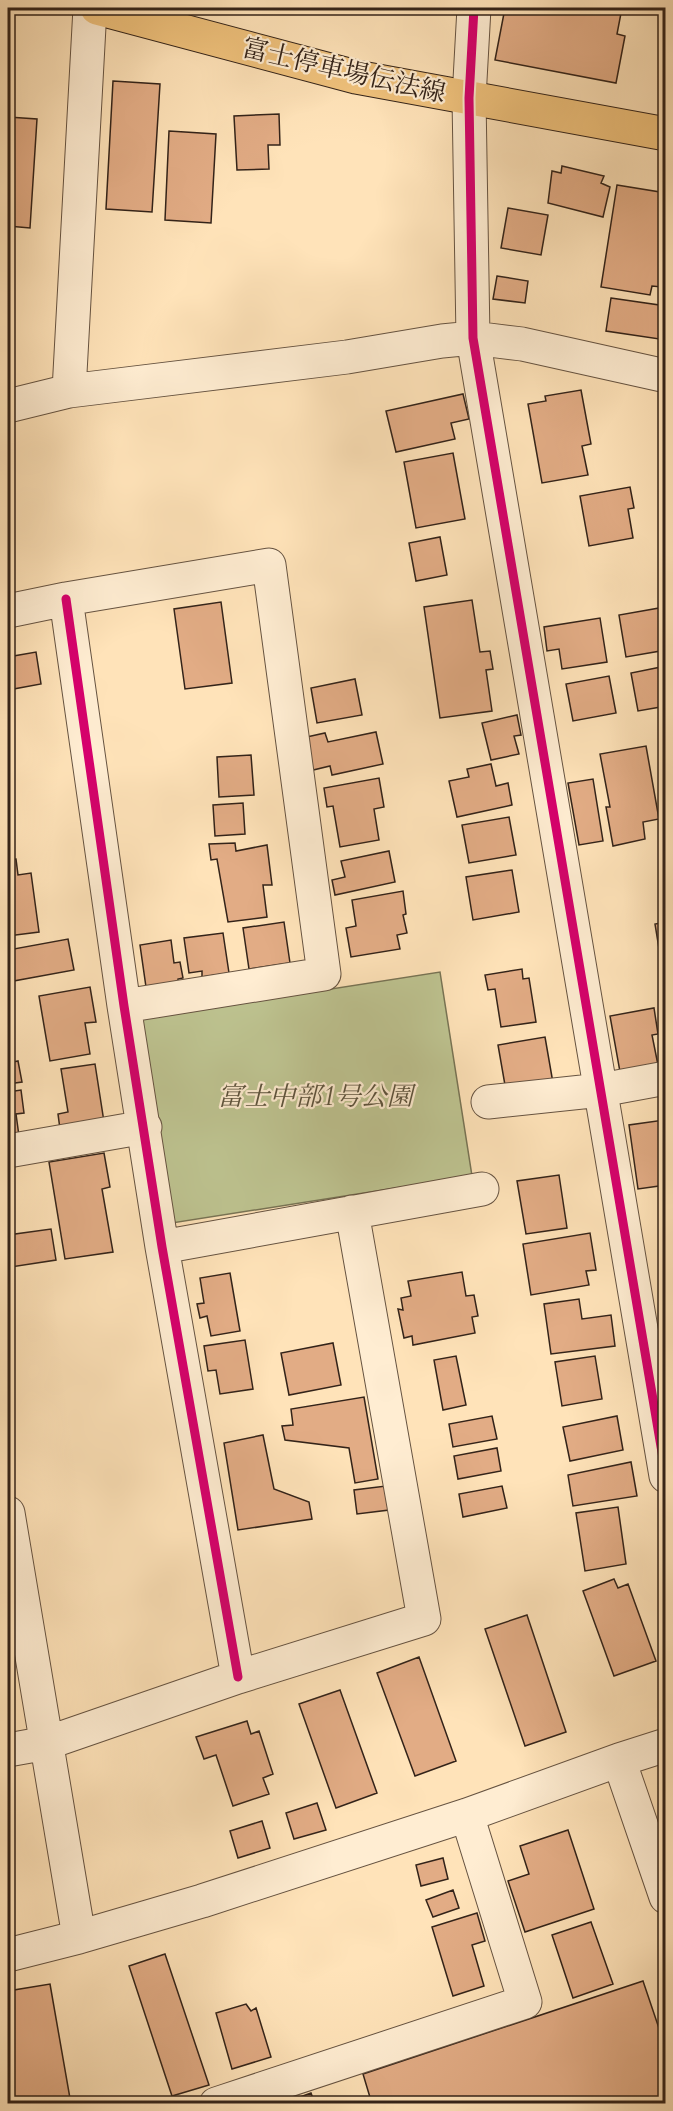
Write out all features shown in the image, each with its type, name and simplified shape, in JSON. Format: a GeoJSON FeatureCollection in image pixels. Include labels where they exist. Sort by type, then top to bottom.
{"type":"FeatureCollection","features":[{"type":"Feature","properties":{"kind":"main road","name":"富士停車場伝法線"},"geometry":{"type":"LineString","coordinates":[[97,8],[356,77],[666,134]]}},
{"type":"Feature","properties":{"kind":"street"},"geometry":{"type":"LineString","coordinates":[[69,391],[90,8]]}},
{"type":"Feature","properties":{"kind":"street"},"geometry":{"type":"LineString","coordinates":[[474,8],[469,98],[473,338],[666,1476]]}},
{"type":"Feature","properties":{"kind":"street"},"geometry":{"type":"LineString","coordinates":[[8,406],[69,391],[347,357],[441,341],[473,338],[522,344],[666,376]]}},
{"type":"Feature","properties":{"kind":"street"},"geometry":{"type":"LineString","coordinates":[[8,611],[268,565],[324,974],[124,1006]]}},
{"type":"Feature","properties":{"kind":"street"},"geometry":{"type":"LineString","coordinates":[[66,599],[124,1006],[162,1247],[238,1677]]}},
{"type":"Feature","properties":{"kind":"street"},"geometry":{"type":"LineString","coordinates":[[488,1102],[601,1090],[666,1078]]}},
{"type":"Feature","properties":{"kind":"street"},"geometry":{"type":"LineString","coordinates":[[8,1150],[144,1127]]}},
{"type":"Feature","properties":{"kind":"street"},"geometry":{"type":"LineString","coordinates":[[162,1247],[482,1189]]}},
{"type":"Feature","properties":{"kind":"street"},"geometry":{"type":"LineString","coordinates":[[8,1749],[47,1743],[238,1677],[424,1619],[352,1212]]}},
{"type":"Feature","properties":{"kind":"street"},"geometry":{"type":"LineString","coordinates":[[8,1514],[79,1937]]}},
{"type":"Feature","properties":{"kind":"street"},"geometry":{"type":"LineString","coordinates":[[8,1955],[202,1901],[466,1815],[619,1760],[666,1746]]}},
{"type":"Feature","properties":{"kind":"street"},"geometry":{"type":"LineString","coordinates":[[619,1760],[666,1897]]}},
{"type":"Feature","properties":{"kind":"street"},"geometry":{"type":"LineString","coordinates":[[216,2103],[525,2002],[466,1815]]}},
{"type":"Feature","properties":{"kind":"green space","name":"富士中部1号公園"},"geometry":{"type":"Polygon","coordinates":[[[440,972],[472,1176],[172,1223],[139,1019],[440,972]]]}},
{"type":"Feature","properties":{"kind":"building"},"geometry":{"type":"Polygon","coordinates":[[[505,8],[622,8],[617,34],[625,36],[616,83],[495,60],[505,8]]]}},
{"type":"Feature","properties":{"kind":"building"},"geometry":{"type":"Polygon","coordinates":[[[113,81],[160,84],[152,212],[106,209],[113,81]]]}},
{"type":"Feature","properties":{"kind":"building"},"geometry":{"type":"Polygon","coordinates":[[[279,114],[280,145],[268,145],[269,169],[237,170],[234,116],[279,114]]]}},
{"type":"Feature","properties":{"kind":"building"},"geometry":{"type":"Polygon","coordinates":[[[8,117],[37,119],[30,228],[8,226],[8,117]]]}},
{"type":"Feature","properties":{"kind":"building"},"geometry":{"type":"Polygon","coordinates":[[[169,131],[216,134],[211,223],[165,220],[169,131]]]}},
{"type":"Feature","properties":{"kind":"building"},"geometry":{"type":"Polygon","coordinates":[[[562,166],[604,176],[601,183],[610,187],[603,217],[548,203],[552,171],[561,173],[562,166]]]}},
{"type":"Feature","properties":{"kind":"building"},"geometry":{"type":"Polygon","coordinates":[[[617,185],[666,193],[666,264],[662,287],[652,286],[650,295],[601,287],[617,185]]]}},
{"type":"Feature","properties":{"kind":"building"},"geometry":{"type":"Polygon","coordinates":[[[508,208],[548,215],[541,255],[501,248],[508,208]]]}},
{"type":"Feature","properties":{"kind":"building"},"geometry":{"type":"Polygon","coordinates":[[[497,276],[528,281],[525,303],[493,299],[497,276]]]}},
{"type":"Feature","properties":{"kind":"building"},"geometry":{"type":"Polygon","coordinates":[[[611,298],[666,306],[666,340],[606,331],[611,298]]]}},
{"type":"Feature","properties":{"kind":"building"},"geometry":{"type":"Polygon","coordinates":[[[581,390],[591,444],[582,446],[588,475],[542,483],[528,404],[546,401],[545,396],[581,390]]]}},
{"type":"Feature","properties":{"kind":"building"},"geometry":{"type":"Polygon","coordinates":[[[463,394],[469,419],[451,423],[455,439],[396,452],[386,411],[463,394]]]}},
{"type":"Feature","properties":{"kind":"building"},"geometry":{"type":"Polygon","coordinates":[[[453,453],[465,519],[416,528],[404,462],[453,453]]]}},
{"type":"Feature","properties":{"kind":"building"},"geometry":{"type":"Polygon","coordinates":[[[630,487],[634,508],[628,509],[633,538],[589,546],[580,496],[630,487]]]}},
{"type":"Feature","properties":{"kind":"building"},"geometry":{"type":"Polygon","coordinates":[[[440,537],[447,575],[416,581],[409,543],[440,537]]]}},
{"type":"Feature","properties":{"kind":"building"},"geometry":{"type":"Polygon","coordinates":[[[472,600],[480,652],[490,651],[493,669],[486,670],[492,711],[440,718],[424,607],[472,600]]]}},
{"type":"Feature","properties":{"kind":"building"},"geometry":{"type":"Polygon","coordinates":[[[221,602],[232,683],[185,689],[174,609],[221,602]]]}},
{"type":"Feature","properties":{"kind":"building"},"geometry":{"type":"Polygon","coordinates":[[[665,607],[666,650],[626,657],[619,615],[665,607]]]}},
{"type":"Feature","properties":{"kind":"building"},"geometry":{"type":"Polygon","coordinates":[[[600,618],[607,662],[562,669],[559,649],[547,651],[544,627],[600,618]]]}},
{"type":"Feature","properties":{"kind":"building"},"geometry":{"type":"Polygon","coordinates":[[[36,652],[41,684],[8,690],[8,657],[36,652]]]}},
{"type":"Feature","properties":{"kind":"building"},"geometry":{"type":"Polygon","coordinates":[[[666,666],[666,706],[638,711],[631,673],[666,666]]]}},
{"type":"Feature","properties":{"kind":"building"},"geometry":{"type":"Polygon","coordinates":[[[609,676],[616,713],[573,721],[566,684],[609,676]]]}},
{"type":"Feature","properties":{"kind":"building"},"geometry":{"type":"Polygon","coordinates":[[[355,679],[362,715],[317,723],[311,688],[355,679]]]}},
{"type":"Feature","properties":{"kind":"building"},"geometry":{"type":"Polygon","coordinates":[[[517,715],[521,735],[514,736],[519,754],[491,760],[482,723],[517,715]]]}},
{"type":"Feature","properties":{"kind":"building"},"geometry":{"type":"Polygon","coordinates":[[[376,732],[383,764],[332,775],[330,766],[309,771],[302,738],[325,733],[328,742],[376,732]]]}},
{"type":"Feature","properties":{"kind":"building"},"geometry":{"type":"Polygon","coordinates":[[[646,746],[659,819],[643,822],[645,839],[613,846],[606,807],[610,807],[600,754],[646,746]]]}},
{"type":"Feature","properties":{"kind":"building"},"geometry":{"type":"Polygon","coordinates":[[[251,755],[254,795],[219,797],[217,757],[251,755]]]}},
{"type":"Feature","properties":{"kind":"building"},"geometry":{"type":"Polygon","coordinates":[[[491,764],[496,786],[508,783],[512,805],[457,817],[449,781],[469,777],[467,769],[491,764]]]}},
{"type":"Feature","properties":{"kind":"building"},"geometry":{"type":"Polygon","coordinates":[[[379,778],[384,807],[374,809],[379,840],[340,847],[333,806],[327,807],[324,788],[379,778]]]}},
{"type":"Feature","properties":{"kind":"building"},"geometry":{"type":"Polygon","coordinates":[[[593,779],[603,841],[579,845],[568,783],[593,779]]]}},
{"type":"Feature","properties":{"kind":"building"},"geometry":{"type":"Polygon","coordinates":[[[243,803],[245,834],[215,836],[213,805],[243,803]]]}},
{"type":"Feature","properties":{"kind":"building"},"geometry":{"type":"Polygon","coordinates":[[[509,817],[516,855],[469,863],[462,825],[509,817]]]}},
{"type":"Feature","properties":{"kind":"building"},"geometry":{"type":"Polygon","coordinates":[[[235,843],[236,851],[267,845],[272,885],[263,885],[267,917],[228,922],[217,859],[211,860],[209,844],[235,843]]]}},
{"type":"Feature","properties":{"kind":"building"},"geometry":{"type":"Polygon","coordinates":[[[389,851],[395,882],[335,895],[332,880],[345,877],[341,861],[389,851]]]}},
{"type":"Feature","properties":{"kind":"building"},"geometry":{"type":"Polygon","coordinates":[[[16,859],[18,875],[31,873],[39,932],[8,936],[8,860],[16,859]]]}},
{"type":"Feature","properties":{"kind":"building"},"geometry":{"type":"Polygon","coordinates":[[[512,870],[519,912],[473,920],[466,877],[512,870]]]}},
{"type":"Feature","properties":{"kind":"building"},"geometry":{"type":"Polygon","coordinates":[[[403,891],[406,914],[403,915],[407,933],[397,935],[400,949],[351,957],[346,928],[356,926],[352,900],[403,891]]]}},
{"type":"Feature","properties":{"kind":"building"},"geometry":{"type":"Polygon","coordinates":[[[284,922],[290,963],[249,969],[243,928],[284,922]]]}},
{"type":"Feature","properties":{"kind":"building"},"geometry":{"type":"Polygon","coordinates":[[[666,922],[666,967],[662,967],[655,924],[666,922]]]}},
{"type":"Feature","properties":{"kind":"building"},"geometry":{"type":"Polygon","coordinates":[[[223,933],[229,973],[202,977],[202,971],[189,973],[184,938],[223,933]]]}},
{"type":"Feature","properties":{"kind":"building"},"geometry":{"type":"Polygon","coordinates":[[[68,939],[74,970],[8,982],[8,950],[68,939]]]}},
{"type":"Feature","properties":{"kind":"building"},"geometry":{"type":"Polygon","coordinates":[[[171,940],[174,963],[180,962],[183,978],[178,979],[178,982],[146,987],[140,945],[171,940]]]}},
{"type":"Feature","properties":{"kind":"building"},"geometry":{"type":"Polygon","coordinates":[[[522,969],[523,979],[529,978],[536,1022],[501,1027],[495,989],[488,990],[485,975],[522,969]]]}},
{"type":"Feature","properties":{"kind":"building"},"geometry":{"type":"Polygon","coordinates":[[[90,987],[96,1022],[85,1023],[90,1054],[50,1061],[39,996],[90,987]]]}},
{"type":"Feature","properties":{"kind":"building"},"geometry":{"type":"Polygon","coordinates":[[[654,1008],[658,1034],[652,1035],[658,1065],[620,1072],[610,1016],[654,1008]]]}},
{"type":"Feature","properties":{"kind":"building"},"geometry":{"type":"Polygon","coordinates":[[[545,1037],[553,1083],[506,1091],[498,1045],[545,1037]]]}},
{"type":"Feature","properties":{"kind":"building"},"geometry":{"type":"Polygon","coordinates":[[[18,1061],[22,1082],[8,1084],[8,1063],[18,1061]]]}},
{"type":"Feature","properties":{"kind":"building"},"geometry":{"type":"Polygon","coordinates":[[[95,1064],[104,1122],[60,1129],[58,1114],[68,1112],[61,1069],[95,1064]]]}},
{"type":"Feature","properties":{"kind":"building"},"geometry":{"type":"Polygon","coordinates":[[[21,1090],[24,1113],[16,1114],[19,1136],[8,1137],[8,1092],[21,1090]]]}},
{"type":"Feature","properties":{"kind":"building"},"geometry":{"type":"Polygon","coordinates":[[[664,1120],[666,1185],[638,1189],[629,1125],[664,1120]]]}},
{"type":"Feature","properties":{"kind":"building"},"geometry":{"type":"Polygon","coordinates":[[[104,1153],[110,1187],[102,1189],[113,1252],[65,1259],[49,1162],[104,1153]]]}},
{"type":"Feature","properties":{"kind":"building"},"geometry":{"type":"Polygon","coordinates":[[[559,1175],[567,1228],[526,1234],[517,1181],[559,1175]]]}},
{"type":"Feature","properties":{"kind":"building"},"geometry":{"type":"Polygon","coordinates":[[[51,1229],[56,1260],[11,1267],[8,1235],[51,1229]]]}},
{"type":"Feature","properties":{"kind":"building"},"geometry":{"type":"Polygon","coordinates":[[[590,1233],[596,1270],[586,1271],[589,1285],[531,1295],[523,1244],[590,1233]]]}},
{"type":"Feature","properties":{"kind":"building"},"geometry":{"type":"Polygon","coordinates":[[[462,1272],[466,1296],[474,1295],[478,1316],[472,1317],[475,1333],[413,1345],[412,1336],[404,1338],[398,1309],[403,1310],[401,1298],[411,1296],[408,1281],[462,1272]]]}},
{"type":"Feature","properties":{"kind":"building"},"geometry":{"type":"Polygon","coordinates":[[[230,1273],[240,1331],[211,1336],[207,1316],[200,1318],[197,1304],[204,1303],[200,1278],[230,1273]]]}},
{"type":"Feature","properties":{"kind":"building"},"geometry":{"type":"Polygon","coordinates":[[[579,1299],[582,1319],[611,1315],[615,1346],[551,1354],[544,1304],[579,1299]]]}},
{"type":"Feature","properties":{"kind":"building"},"geometry":{"type":"Polygon","coordinates":[[[245,1340],[253,1389],[220,1394],[216,1370],[208,1371],[204,1346],[245,1340]]]}},
{"type":"Feature","properties":{"kind":"building"},"geometry":{"type":"Polygon","coordinates":[[[333,1343],[341,1385],[289,1395],[281,1353],[333,1343]]]}},
{"type":"Feature","properties":{"kind":"building"},"geometry":{"type":"Polygon","coordinates":[[[456,1356],[466,1405],[443,1410],[434,1360],[456,1356]]]}},
{"type":"Feature","properties":{"kind":"building"},"geometry":{"type":"Polygon","coordinates":[[[595,1356],[602,1399],[562,1406],[555,1362],[595,1356]]]}},
{"type":"Feature","properties":{"kind":"building"},"geometry":{"type":"Polygon","coordinates":[[[364,1397],[378,1479],[355,1483],[349,1448],[285,1440],[282,1426],[293,1425],[291,1409],[364,1397]]]}},
{"type":"Feature","properties":{"kind":"building"},"geometry":{"type":"Polygon","coordinates":[[[492,1416],[497,1439],[453,1447],[449,1424],[492,1416]]]}},
{"type":"Feature","properties":{"kind":"building"},"geometry":{"type":"Polygon","coordinates":[[[617,1416],[623,1450],[570,1461],[563,1427],[617,1416]]]}},
{"type":"Feature","properties":{"kind":"building"},"geometry":{"type":"Polygon","coordinates":[[[263,1435],[274,1489],[309,1502],[312,1519],[238,1530],[224,1443],[263,1435]]]}},
{"type":"Feature","properties":{"kind":"building"},"geometry":{"type":"Polygon","coordinates":[[[497,1448],[501,1471],[458,1479],[454,1456],[497,1448]]]}},
{"type":"Feature","properties":{"kind":"building"},"geometry":{"type":"Polygon","coordinates":[[[631,1462],[637,1496],[573,1506],[568,1475],[631,1462]]]}},
{"type":"Feature","properties":{"kind":"building"},"geometry":{"type":"Polygon","coordinates":[[[386,1486],[389,1510],[357,1514],[354,1490],[386,1486]]]}},
{"type":"Feature","properties":{"kind":"building"},"geometry":{"type":"Polygon","coordinates":[[[502,1486],[507,1508],[463,1517],[459,1494],[502,1486]]]}},
{"type":"Feature","properties":{"kind":"building"},"geometry":{"type":"Polygon","coordinates":[[[618,1507],[626,1564],[585,1571],[576,1513],[618,1507]]]}},
{"type":"Feature","properties":{"kind":"building"},"geometry":{"type":"Polygon","coordinates":[[[614,1579],[618,1588],[628,1584],[656,1661],[614,1676],[583,1591],[614,1579]]]}},
{"type":"Feature","properties":{"kind":"building"},"geometry":{"type":"Polygon","coordinates":[[[527,1615],[566,1732],[525,1746],[485,1629],[527,1615]]]}},
{"type":"Feature","properties":{"kind":"building"},"geometry":{"type":"Polygon","coordinates":[[[419,1657],[456,1761],[415,1776],[377,1673],[419,1657]]]}},
{"type":"Feature","properties":{"kind":"building"},"geometry":{"type":"Polygon","coordinates":[[[340,1690],[377,1793],[336,1808],[299,1704],[340,1690]]]}},
{"type":"Feature","properties":{"kind":"building"},"geometry":{"type":"Polygon","coordinates":[[[247,1721],[251,1734],[259,1731],[273,1774],[263,1778],[269,1794],[233,1806],[216,1755],[204,1759],[196,1737],[247,1721]]]}},
{"type":"Feature","properties":{"kind":"building"},"geometry":{"type":"Polygon","coordinates":[[[317,1803],[326,1830],[294,1839],[286,1813],[317,1803]]]}},
{"type":"Feature","properties":{"kind":"building"},"geometry":{"type":"Polygon","coordinates":[[[262,1821],[270,1848],[238,1858],[230,1831],[262,1821]]]}},
{"type":"Feature","properties":{"kind":"building"},"geometry":{"type":"Polygon","coordinates":[[[568,1830],[594,1909],[525,1932],[508,1881],[529,1874],[520,1846],[568,1830]]]}},
{"type":"Feature","properties":{"kind":"building"},"geometry":{"type":"Polygon","coordinates":[[[443,1858],[448,1879],[421,1886],[416,1865],[443,1858]]]}},
{"type":"Feature","properties":{"kind":"building"},"geometry":{"type":"Polygon","coordinates":[[[453,1890],[459,1908],[433,1917],[426,1900],[453,1890]]]}},
{"type":"Feature","properties":{"kind":"building"},"geometry":{"type":"Polygon","coordinates":[[[477,1913],[485,1941],[472,1945],[484,1986],[453,1996],[432,1927],[477,1913]]]}},
{"type":"Feature","properties":{"kind":"building"},"geometry":{"type":"Polygon","coordinates":[[[591,1922],[613,1984],[573,1998],[552,1935],[591,1922]]]}},
{"type":"Feature","properties":{"kind":"building"},"geometry":{"type":"Polygon","coordinates":[[[165,1954],[209,2085],[172,2096],[129,1966],[165,1954]]]}},
{"type":"Feature","properties":{"kind":"building"},"geometry":{"type":"Polygon","coordinates":[[[643,1981],[666,2049],[666,2104],[372,2104],[363,2074],[643,1981]]]}},
{"type":"Feature","properties":{"kind":"building"},"geometry":{"type":"Polygon","coordinates":[[[50,1984],[71,2104],[8,2104],[8,1991],[50,1984]]]}},
{"type":"Feature","properties":{"kind":"building"},"geometry":{"type":"Polygon","coordinates":[[[246,2004],[251,2011],[256,2008],[271,2057],[232,2069],[216,2013],[246,2004]]]}},
{"type":"Feature","properties":{"kind":"building"},"geometry":{"type":"Polygon","coordinates":[[[311,2093],[315,2104],[281,2104],[311,2093]]]}},
{"type":"Feature","properties":{"kind":"cycle path"},"geometry":{"type":"LineString","coordinates":[[474,8],[469,98],[473,338],[666,1476]]}},
{"type":"Feature","properties":{"kind":"cycle path"},"geometry":{"type":"LineString","coordinates":[[66,599],[124,1006],[162,1247],[238,1677]]}}]}
